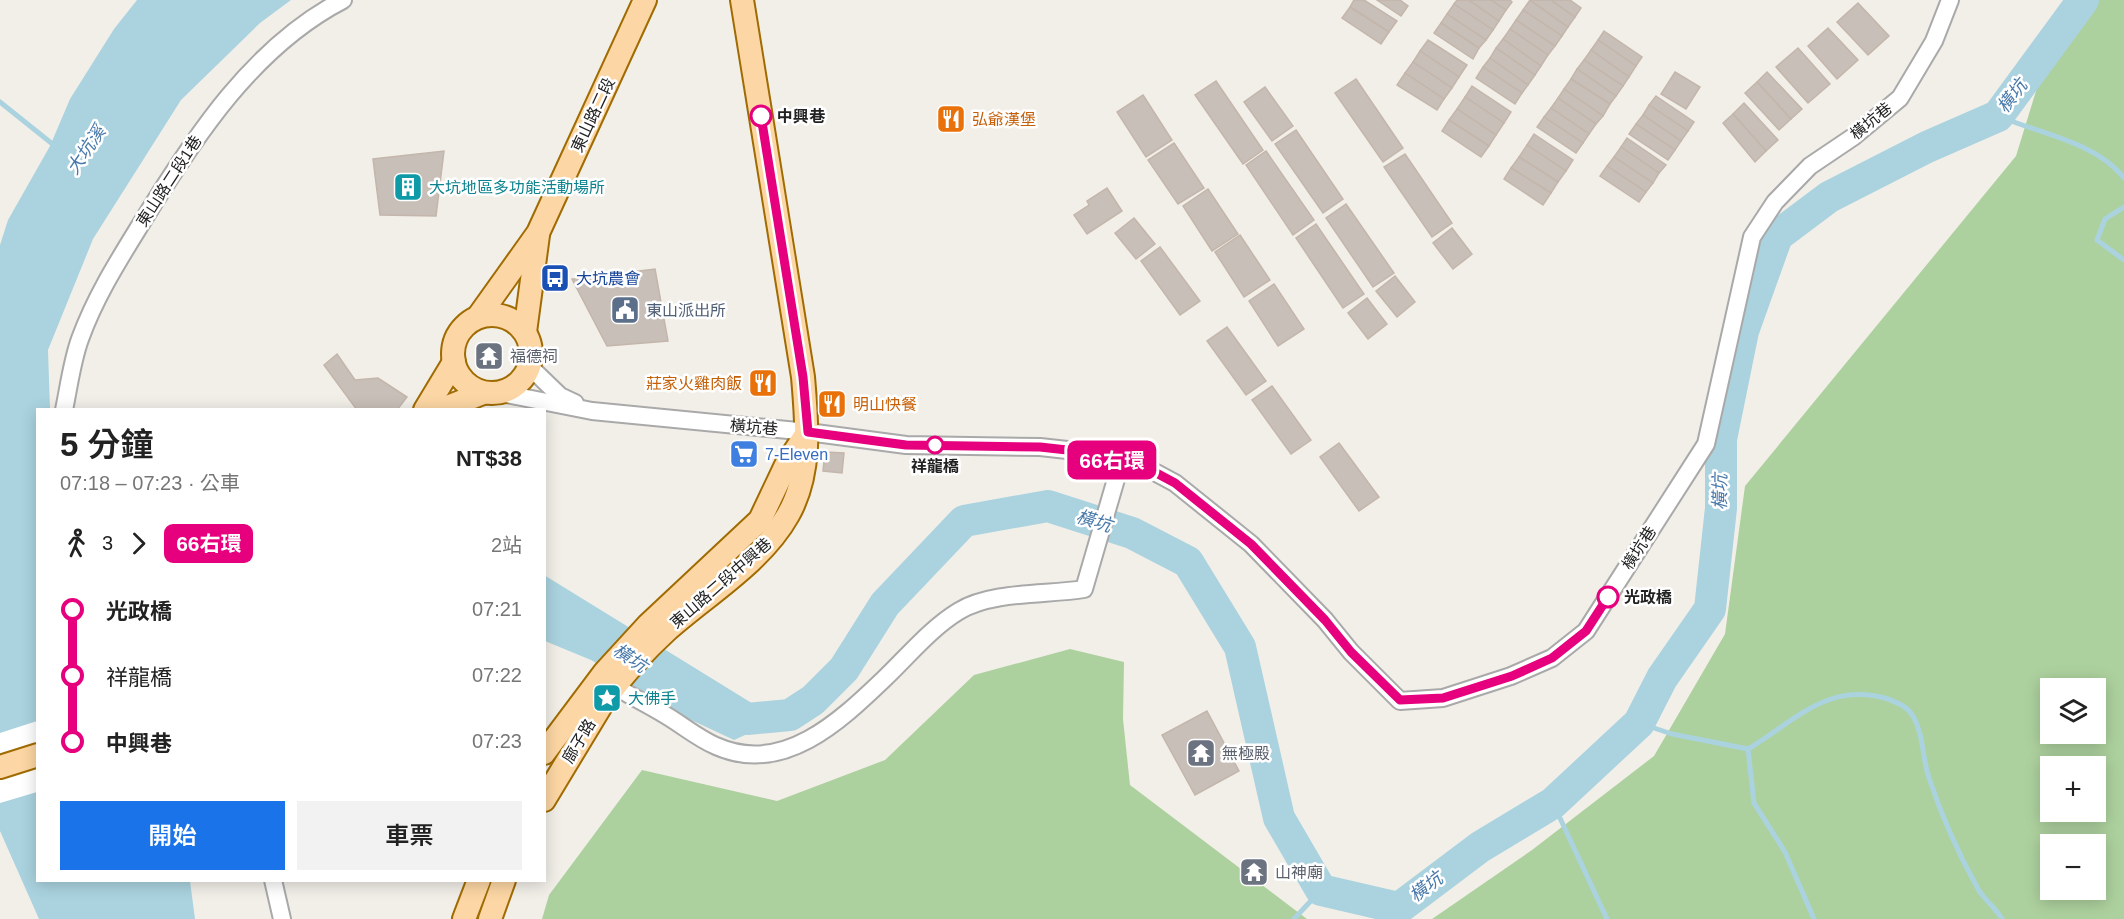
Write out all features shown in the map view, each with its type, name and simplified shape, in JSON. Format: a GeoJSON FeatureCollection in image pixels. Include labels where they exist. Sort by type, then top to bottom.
{"type":"FeatureCollection","features":[{"type":"Feature","properties":{"kind":"main road","name":"東山路二段"},"geometry":{"type":"LineString","coordinates":[[478,318],[538,233],[645,0]]}},
{"type":"Feature","properties":{"kind":"main road"},"geometry":{"type":"LineString","coordinates":[[742,0],[803,377],[808,432]]}},
{"type":"Feature","properties":{"kind":"main road"},"geometry":{"type":"LineString","coordinates":[[525,332],[538,233]]}},
{"type":"Feature","properties":{"kind":"main road"},"geometry":{"type":"LineString","coordinates":[[446,408],[513,388],[523,379],[530,367],[530,343],[525,332],[516,322],[504,316],[491,315],[478,318],[459,332],[454,344],[454,362],[462,380],[492,393]]}},
{"type":"Feature","properties":{"kind":"main road"},"geometry":{"type":"LineString","coordinates":[[426,408],[454,362]]}},
{"type":"Feature","properties":{"kind":"main road","name":"東山路二段中興巷"},"geometry":{"type":"LineString","coordinates":[[609,680],[760,520],[787,463],[808,432]]}},
{"type":"Feature","properties":{"kind":"main road","name":"廍子路"},"geometry":{"type":"LineString","coordinates":[[546,751],[609,680]]}},
{"type":"Feature","properties":{"kind":"main road","name":"廍子路"},"geometry":{"type":"LineString","coordinates":[[546,797],[604,699],[609,680]]}},
{"type":"Feature","properties":{"kind":"main road"},"geometry":{"type":"LineString","coordinates":[[0,767],[36,756]]}},
{"type":"Feature","properties":{"kind":"main road"},"geometry":{"type":"LineString","coordinates":[[464,919],[478,882]]}},
{"type":"Feature","properties":{"kind":"main road"},"geometry":{"type":"LineString","coordinates":[[490,919],[503,882]]}},
{"type":"Feature","properties":{"kind":"street","name":"東山路二段1巷"},"geometry":{"type":"LineString","coordinates":[[64,408],[79,341],[100,290],[159,194],[213,114],[257,64],[317,13],[343,0]]}},
{"type":"Feature","properties":{"kind":"street","name":"橫坑巷"},"geometry":{"type":"LineString","coordinates":[[492,393],[592,411],[808,432],[906,445],[1040,447],[1076,451],[1147,468],[1175,483],[1251,544],[1325,620],[1351,652],[1400,700],[1443,698],[1512,676],[1552,658],[1586,631],[1706,444],[1752,237],[1776,202],[1810,166],[1853,137],[1900,98],[1934,41],[1950,0]]}},
{"type":"Feature","properties":{"kind":"street"},"geometry":{"type":"LineString","coordinates":[[530,367],[560,396],[592,411]]}},
{"type":"Feature","properties":{"kind":"street"},"geometry":{"type":"LineString","coordinates":[[609,680],[715,746],[739,754],[767,756],[820,735],[850,711],[921,642],[960,610],[1004,596],[1049,594],[1084,589],[1095,559],[1121,462]]}},
{"type":"Feature","properties":{"kind":"street"},"geometry":{"type":"LineString","coordinates":[[273,882],[282,919]]}},
{"type":"Feature","properties":{"kind":"green space"},"geometry":{"type":"Polygon","coordinates":[[[2064,0],[2124,0],[2124,919],[1432,919],[1532,850],[1654,756],[1725,634],[1745,486],[2016,156],[2064,0]]]}},
{"type":"Feature","properties":{"kind":"green space"},"geometry":{"type":"Polygon","coordinates":[[[1070,649],[1124,662],[1123,719],[1130,785],[1307,919],[542,919],[549,895],[642,770],[777,801],[885,760],[974,675],[1070,649]]]}},
{"type":"Feature","properties":{"kind":"water","name":"大坑溪"},"geometry":{"type":"Polygon","coordinates":[[[137,0],[291,0],[260,23],[181,100],[93,239],[48,350],[50,408],[36,408],[36,882],[190,882],[195,919],[39,919],[0,831],[0,245],[8,220],[50,146],[70,99],[114,29],[137,0]]]}},
{"type":"Feature","properties":{"kind":"water"},"geometry":{"type":"Polygon","coordinates":[[[546,576],[763,710],[790,715],[734,740],[689,719],[591,660],[546,641],[546,576]]]}},
{"type":"Feature","properties":{"kind":"pier"},"geometry":{"type":"Polygon","coordinates":[[[36,721],[36,792],[0,803],[0,733],[36,721]]]}},
{"type":"Feature","properties":{"kind":"building"},"geometry":{"type":"Polygon","coordinates":[[[1354,0],[1364,0],[1397,21],[1389,32],[1350,7],[1354,0]]]}},
{"type":"Feature","properties":{"kind":"building"},"geometry":{"type":"Polygon","coordinates":[[[1377,0],[1400,0],[1408,6],[1401,16],[1377,0]]]}},
{"type":"Feature","properties":{"kind":"building"},"geometry":{"type":"Polygon","coordinates":[[[1457,0],[1469,0],[1499,21],[1493,30],[1454,4],[1457,0]]]}},
{"type":"Feature","properties":{"kind":"building"},"geometry":{"type":"Polygon","coordinates":[[[1469,0],[1491,0],[1506,10],[1499,21],[1469,0]]]}},
{"type":"Feature","properties":{"kind":"building"},"geometry":{"type":"Polygon","coordinates":[[[1491,0],[1510,0],[1512,2],[1506,10],[1491,0]]]}},
{"type":"Feature","properties":{"kind":"building"},"geometry":{"type":"Polygon","coordinates":[[[1530,0],[1568,27],[1562,36],[1523,10],[1530,0]]]}},
{"type":"Feature","properties":{"kind":"building"},"geometry":{"type":"Polygon","coordinates":[[[1530,0],[1551,0],[1575,17],[1568,27],[1530,0]]]}},
{"type":"Feature","properties":{"kind":"building"},"geometry":{"type":"Polygon","coordinates":[[[1551,0],[1570,0],[1581,8],[1575,17],[1551,0]]]}},
{"type":"Feature","properties":{"kind":"building"},"geometry":{"type":"Polygon","coordinates":[[[1858,3],[1889,36],[1868,55],[1837,22],[1858,3]]]}},
{"type":"Feature","properties":{"kind":"building"},"geometry":{"type":"Polygon","coordinates":[[[1454,4],[1493,30],[1486,40],[1447,14],[1454,4]]]}},
{"type":"Feature","properties":{"kind":"building"},"geometry":{"type":"Polygon","coordinates":[[[1350,7],[1389,32],[1381,44],[1342,18],[1350,7]]]}},
{"type":"Feature","properties":{"kind":"building"},"geometry":{"type":"Polygon","coordinates":[[[1523,10],[1562,36],[1555,46],[1516,20],[1523,10]]]}},
{"type":"Feature","properties":{"kind":"building"},"geometry":{"type":"Polygon","coordinates":[[[1447,14],[1486,40],[1479,48],[1441,23],[1447,14]]]}},
{"type":"Feature","properties":{"kind":"building"},"geometry":{"type":"Polygon","coordinates":[[[1516,20],[1555,46],[1548,55],[1510,29],[1516,20]]]}},
{"type":"Feature","properties":{"kind":"building"},"geometry":{"type":"Polygon","coordinates":[[[1441,23],[1479,48],[1473,59],[1434,33],[1441,23]]]}},
{"type":"Feature","properties":{"kind":"building"},"geometry":{"type":"Polygon","coordinates":[[[1828,28],[1858,60],[1837,79],[1808,46],[1828,28]]]}},
{"type":"Feature","properties":{"kind":"building"},"geometry":{"type":"Polygon","coordinates":[[[1510,29],[1548,55],[1541,66],[1503,39],[1510,29]]]}},
{"type":"Feature","properties":{"kind":"building"},"geometry":{"type":"Polygon","coordinates":[[[1604,31],[1642,57],[1636,66],[1598,40],[1604,31]]]}},
{"type":"Feature","properties":{"kind":"building"},"geometry":{"type":"Polygon","coordinates":[[[1503,39],[1541,66],[1535,75],[1496,48],[1503,39]]]}},
{"type":"Feature","properties":{"kind":"building"},"geometry":{"type":"Polygon","coordinates":[[[1428,40],[1467,65],[1459,77],[1420,51],[1428,40]]]}},
{"type":"Feature","properties":{"kind":"building"},"geometry":{"type":"Polygon","coordinates":[[[1598,40],[1636,66],[1629,77],[1591,50],[1598,40]]]}},
{"type":"Feature","properties":{"kind":"building"},"geometry":{"type":"Polygon","coordinates":[[[1496,48],[1535,75],[1528,85],[1490,58],[1496,48]]]}},
{"type":"Feature","properties":{"kind":"building"},"geometry":{"type":"Polygon","coordinates":[[[1798,48],[1830,84],[1808,103],[1776,67],[1798,48]]]}},
{"type":"Feature","properties":{"kind":"building"},"geometry":{"type":"Polygon","coordinates":[[[1591,50],[1629,77],[1623,86],[1584,60],[1591,50]]]}},
{"type":"Feature","properties":{"kind":"building"},"geometry":{"type":"Polygon","coordinates":[[[1420,51],[1459,77],[1452,88],[1413,62],[1420,51]]]}},
{"type":"Feature","properties":{"kind":"building"},"geometry":{"type":"Polygon","coordinates":[[[1490,58],[1528,85],[1522,93],[1483,67],[1490,58]]]}},
{"type":"Feature","properties":{"kind":"building"},"geometry":{"type":"Polygon","coordinates":[[[1584,60],[1623,86],[1616,96],[1577,69],[1584,60]]]}},
{"type":"Feature","properties":{"kind":"building"},"geometry":{"type":"Polygon","coordinates":[[[1413,62],[1452,88],[1444,99],[1405,73],[1413,62]]]}},
{"type":"Feature","properties":{"kind":"building"},"geometry":{"type":"Polygon","coordinates":[[[1483,67],[1522,93],[1515,104],[1476,78],[1483,67]]]}},
{"type":"Feature","properties":{"kind":"building"},"geometry":{"type":"Polygon","coordinates":[[[1577,69],[1616,96],[1610,104],[1571,79],[1577,69]]]}},
{"type":"Feature","properties":{"kind":"building"},"geometry":{"type":"Polygon","coordinates":[[[1675,72],[1700,87],[1686,109],[1661,94],[1675,72]]]}},
{"type":"Feature","properties":{"kind":"building"},"geometry":{"type":"Polygon","coordinates":[[[1767,72],[1802,109],[1791,119],[1757,82],[1767,72]]]}},
{"type":"Feature","properties":{"kind":"building"},"geometry":{"type":"Polygon","coordinates":[[[1405,73],[1444,99],[1437,110],[1397,85],[1405,73]]]}},
{"type":"Feature","properties":{"kind":"building"},"geometry":{"type":"Polygon","coordinates":[[[1356,79],[1403,148],[1383,162],[1335,93],[1356,79]]]}},
{"type":"Feature","properties":{"kind":"building"},"geometry":{"type":"Polygon","coordinates":[[[1571,79],[1610,104],[1603,116],[1564,89],[1571,79]]]}},
{"type":"Feature","properties":{"kind":"building"},"geometry":{"type":"Polygon","coordinates":[[[1216,81],[1263,150],[1243,164],[1195,95],[1216,81]]]}},
{"type":"Feature","properties":{"kind":"building"},"geometry":{"type":"Polygon","coordinates":[[[1757,82],[1791,119],[1779,130],[1745,93],[1757,82]]]}},
{"type":"Feature","properties":{"kind":"building"},"geometry":{"type":"Polygon","coordinates":[[[1472,86],[1511,112],[1504,123],[1465,97],[1472,86]]]}},
{"type":"Feature","properties":{"kind":"building"},"geometry":{"type":"Polygon","coordinates":[[[1265,87],[1293,126],[1272,141],[1244,102],[1265,87]]]}},
{"type":"Feature","properties":{"kind":"building"},"geometry":{"type":"Polygon","coordinates":[[[1564,89],[1603,116],[1596,124],[1558,98],[1564,89]]]}},
{"type":"Feature","properties":{"kind":"building"},"geometry":{"type":"Polygon","coordinates":[[[1143,95],[1172,140],[1146,157],[1117,112],[1143,95]]]}},
{"type":"Feature","properties":{"kind":"building"},"geometry":{"type":"Polygon","coordinates":[[[1656,96],[1694,122],[1688,131],[1649,105],[1656,96]]]}},
{"type":"Feature","properties":{"kind":"building"},"geometry":{"type":"Polygon","coordinates":[[[1465,97],[1504,123],[1496,135],[1457,109],[1465,97]]]}},
{"type":"Feature","properties":{"kind":"building"},"geometry":{"type":"Polygon","coordinates":[[[1558,98],[1596,124],[1589,134],[1551,108],[1558,98]]]}},
{"type":"Feature","properties":{"kind":"building"},"geometry":{"type":"Polygon","coordinates":[[[1744,103],[1778,140],[1766,151],[1733,114],[1744,103]]]}},
{"type":"Feature","properties":{"kind":"building"},"geometry":{"type":"Polygon","coordinates":[[[1649,105],[1688,131],[1681,141],[1643,115],[1649,105]]]}},
{"type":"Feature","properties":{"kind":"building"},"geometry":{"type":"Polygon","coordinates":[[[1551,108],[1589,134],[1583,143],[1544,117],[1551,108]]]}},
{"type":"Feature","properties":{"kind":"building"},"geometry":{"type":"Polygon","coordinates":[[[1457,109],[1496,135],[1489,146],[1449,120],[1457,109]]]}},
{"type":"Feature","properties":{"kind":"building"},"geometry":{"type":"Polygon","coordinates":[[[1733,114],[1766,151],[1755,162],[1723,123],[1733,114]]]}},
{"type":"Feature","properties":{"kind":"building"},"geometry":{"type":"Polygon","coordinates":[[[1643,115],[1681,141],[1675,150],[1636,124],[1643,115]]]}},
{"type":"Feature","properties":{"kind":"building"},"geometry":{"type":"Polygon","coordinates":[[[1544,117],[1583,143],[1576,153],[1537,127],[1544,117]]]}},
{"type":"Feature","properties":{"kind":"building"},"geometry":{"type":"Polygon","coordinates":[[[1449,120],[1489,146],[1481,157],[1442,131],[1449,120]]]}},
{"type":"Feature","properties":{"kind":"building"},"geometry":{"type":"Polygon","coordinates":[[[1636,124],[1675,150],[1668,160],[1629,134],[1636,124]]]}},
{"type":"Feature","properties":{"kind":"building"},"geometry":{"type":"Polygon","coordinates":[[[1296,130],[1343,199],[1323,213],[1275,144],[1296,130]]]}},
{"type":"Feature","properties":{"kind":"building"},"geometry":{"type":"Polygon","coordinates":[[[1534,134],[1573,160],[1566,171],[1527,145],[1534,134]]]}},
{"type":"Feature","properties":{"kind":"building"},"geometry":{"type":"Polygon","coordinates":[[[1627,138],[1666,165],[1659,173],[1621,147],[1627,138]]]}},
{"type":"Feature","properties":{"kind":"building"},"geometry":{"type":"Polygon","coordinates":[[[1174,143],[1204,188],[1178,204],[1148,160],[1174,143]]]}},
{"type":"Feature","properties":{"kind":"building"},"geometry":{"type":"Polygon","coordinates":[[[1527,145],[1566,171],[1558,182],[1519,157],[1527,145]]]}},
{"type":"Feature","properties":{"kind":"building"},"geometry":{"type":"Polygon","coordinates":[[[1621,147],[1659,173],[1653,183],[1614,157],[1621,147]]]}},
{"type":"Feature","properties":{"kind":"building","name":"大坑地區多功能活動場所"},"geometry":{"type":"Polygon","coordinates":[[[444,151],[436,216],[380,215],[373,159],[444,151]]]}},
{"type":"Feature","properties":{"kind":"building"},"geometry":{"type":"Polygon","coordinates":[[[1266,151],[1314,220],[1293,235],[1246,165],[1266,151]]]}},
{"type":"Feature","properties":{"kind":"building"},"geometry":{"type":"Polygon","coordinates":[[[1405,154],[1452,223],[1432,237],[1384,167],[1405,154]]]}},
{"type":"Feature","properties":{"kind":"building"},"geometry":{"type":"Polygon","coordinates":[[[1519,157],[1558,182],[1551,193],[1511,168],[1519,157]]]}},
{"type":"Feature","properties":{"kind":"building"},"geometry":{"type":"Polygon","coordinates":[[[1614,157],[1653,183],[1646,192],[1607,166],[1614,157]]]}},
{"type":"Feature","properties":{"kind":"building"},"geometry":{"type":"Polygon","coordinates":[[[1607,166],[1646,192],[1639,202],[1600,176],[1607,166]]]}},
{"type":"Feature","properties":{"kind":"building"},"geometry":{"type":"Polygon","coordinates":[[[1511,168],[1551,193],[1543,205],[1504,179],[1511,168]]]}},
{"type":"Feature","properties":{"kind":"building"},"geometry":{"type":"Polygon","coordinates":[[[1107,188],[1122,211],[1087,234],[1074,215],[1089,205],[1087,201],[1107,188]]]}},
{"type":"Feature","properties":{"kind":"building"},"geometry":{"type":"Polygon","coordinates":[[[1208,189],[1238,234],[1212,251],[1183,206],[1208,189]]]}},
{"type":"Feature","properties":{"kind":"building"},"geometry":{"type":"Polygon","coordinates":[[[1346,204],[1394,273],[1373,287],[1326,218],[1346,204]]]}},
{"type":"Feature","properties":{"kind":"building"},"geometry":{"type":"Polygon","coordinates":[[[1134,218],[1155,244],[1136,259],[1115,233],[1134,218]]]}},
{"type":"Feature","properties":{"kind":"building"},"geometry":{"type":"Polygon","coordinates":[[[1316,224],[1364,294],[1343,308],[1296,238],[1316,224]]]}},
{"type":"Feature","properties":{"kind":"building"},"geometry":{"type":"Polygon","coordinates":[[[1452,228],[1472,254],[1453,269],[1433,243],[1452,228]]]}},
{"type":"Feature","properties":{"kind":"building"},"geometry":{"type":"Polygon","coordinates":[[[1240,235],[1270,280],[1244,297],[1215,252],[1240,235]]]}},
{"type":"Feature","properties":{"kind":"building"},"geometry":{"type":"Polygon","coordinates":[[[1160,247],[1200,301],[1180,315],[1141,261],[1160,247]]]}},
{"type":"Feature","properties":{"kind":"building","name":"東山派出所"},"geometry":{"type":"Polygon","coordinates":[[[655,269],[668,341],[607,346],[572,279],[655,269]]]}},
{"type":"Feature","properties":{"kind":"building"},"geometry":{"type":"Polygon","coordinates":[[[1395,276],[1415,302],[1397,317],[1376,291],[1395,276]]]}},
{"type":"Feature","properties":{"kind":"building"},"geometry":{"type":"Polygon","coordinates":[[[1274,284],[1304,329],[1278,346],[1249,301],[1274,284]]]}},
{"type":"Feature","properties":{"kind":"building"},"geometry":{"type":"Polygon","coordinates":[[[1367,298],[1387,324],[1368,339],[1348,313],[1367,298]]]}},
{"type":"Feature","properties":{"kind":"building"},"geometry":{"type":"Polygon","coordinates":[[[1227,327],[1266,381],[1246,395],[1207,341],[1227,327]]]}},
{"type":"Feature","properties":{"kind":"building"},"geometry":{"type":"Polygon","coordinates":[[[337,354],[355,380],[378,378],[407,397],[399,408],[356,408],[324,365],[337,354]]]}},
{"type":"Feature","properties":{"kind":"building"},"geometry":{"type":"Polygon","coordinates":[[[1272,386],[1311,440],[1291,454],[1252,400],[1272,386]]]}},
{"type":"Feature","properties":{"kind":"building"},"geometry":{"type":"Polygon","coordinates":[[[1339,443],[1379,497],[1359,511],[1320,457],[1339,443]]]}},
{"type":"Feature","properties":{"kind":"building"},"geometry":{"type":"Polygon","coordinates":[[[825,452],[844,453],[842,473],[823,471],[825,452]]]}},
{"type":"Feature","properties":{"kind":"building","name":"無極殿"},"geometry":{"type":"Polygon","coordinates":[[[1207,711],[1239,771],[1195,795],[1162,735],[1207,711]]]}},
{"type":"Feature","properties":{"kind":"waterway","name":"橫坑"},"geometry":{"type":"LineString","coordinates":[[747,719],[790,715],[813,700],[844,669],[885,604],[964,521],[1048,506],[1132,533],[1188,562],[1240,647],[1279,818],[1321,890],[1399,908],[1480,847],[1553,803],[1639,723],[1662,678],[1710,609],[1721,508],[1721,439],[1743,331],[1777,236],[1829,197],[1927,147],[1998,116],[2083,0]]}},
{"type":"Feature","properties":{"kind":"waterway"},"geometry":{"type":"LineString","coordinates":[[0,102],[55,146]]}},
{"type":"Feature","properties":{"kind":"waterway"},"geometry":{"type":"LineString","coordinates":[[1998,116],[2082,147],[2112,166],[2124,178]]}},
{"type":"Feature","properties":{"kind":"waterway"},"geometry":{"type":"LineString","coordinates":[[2124,207],[2105,219],[2097,240],[2124,260]]}},
{"type":"Feature","properties":{"kind":"waterway"},"geometry":{"type":"LineString","coordinates":[[1748,749],[1813,707],[1847,695],[1867,695],[1888,699],[1905,707],[1917,723],[1929,778],[1944,819],[1970,874],[2002,919]]}},
{"type":"Feature","properties":{"kind":"waterway"},"geometry":{"type":"LineString","coordinates":[[1639,723],[1672,734],[1748,749],[1754,803],[1785,852],[1814,919]]}},
{"type":"Feature","properties":{"kind":"waterway"},"geometry":{"type":"LineString","coordinates":[[1553,803],[1607,919]]}},
{"type":"Feature","properties":{"kind":"waterway"},"geometry":{"type":"LineString","coordinates":[[1294,919],[1321,890]]}},
{"type":"Feature","properties":{"kind":"bus line","name":"66右環"},"geometry":{"type":"LineString","coordinates":[[761,116],[803,377],[808,432],[906,445],[1040,447],[1076,451],[1147,468],[1148,471],[1175,483],[1251,544],[1325,620],[1351,652],[1400,700],[1443,698],[1512,676],[1552,658],[1586,631],[1608,597]]}},
{"type":"Feature","properties":{"kind":"place","name":"中興巷"},"geometry":{"type":"Point","coordinates":[761,116]}},
{"type":"Feature","properties":{"kind":"place","name":"弘爺漢堡"},"geometry":{"type":"Point","coordinates":[951,119]}},
{"type":"Feature","properties":{"kind":"place","name":"大坑地區多功能活動場所"},"geometry":{"type":"Point","coordinates":[408,187]}},
{"type":"Feature","properties":{"kind":"place","name":"大坑農會"},"geometry":{"type":"Point","coordinates":[555,278]}},
{"type":"Feature","properties":{"kind":"place","name":"東山派出所"},"geometry":{"type":"Point","coordinates":[625,310]}},
{"type":"Feature","properties":{"kind":"place","name":"福德祠"},"geometry":{"type":"Point","coordinates":[489,356]}},
{"type":"Feature","properties":{"kind":"place","name":"莊家火雞肉飯"},"geometry":{"type":"Point","coordinates":[763,383]}},
{"type":"Feature","properties":{"kind":"place","name":"明山快餐"},"geometry":{"type":"Point","coordinates":[832,404]}},
{"type":"Feature","properties":{"kind":"place","name":"祥龍橋"},"geometry":{"type":"Point","coordinates":[935,445]}},
{"type":"Feature","properties":{"kind":"place","name":"7-Eleven"},"geometry":{"type":"Point","coordinates":[744,454]}},
{"type":"Feature","properties":{"kind":"place","name":"光政橋"},"geometry":{"type":"Point","coordinates":[1608,597]}},
{"type":"Feature","properties":{"kind":"place","name":"大佛手"},"geometry":{"type":"Point","coordinates":[607,698]}},
{"type":"Feature","properties":{"kind":"place","name":"無極殿"},"geometry":{"type":"Point","coordinates":[1201,753]}},
{"type":"Feature","properties":{"kind":"place","name":"山神廟"},"geometry":{"type":"Point","coordinates":[1254,872]}}]}
